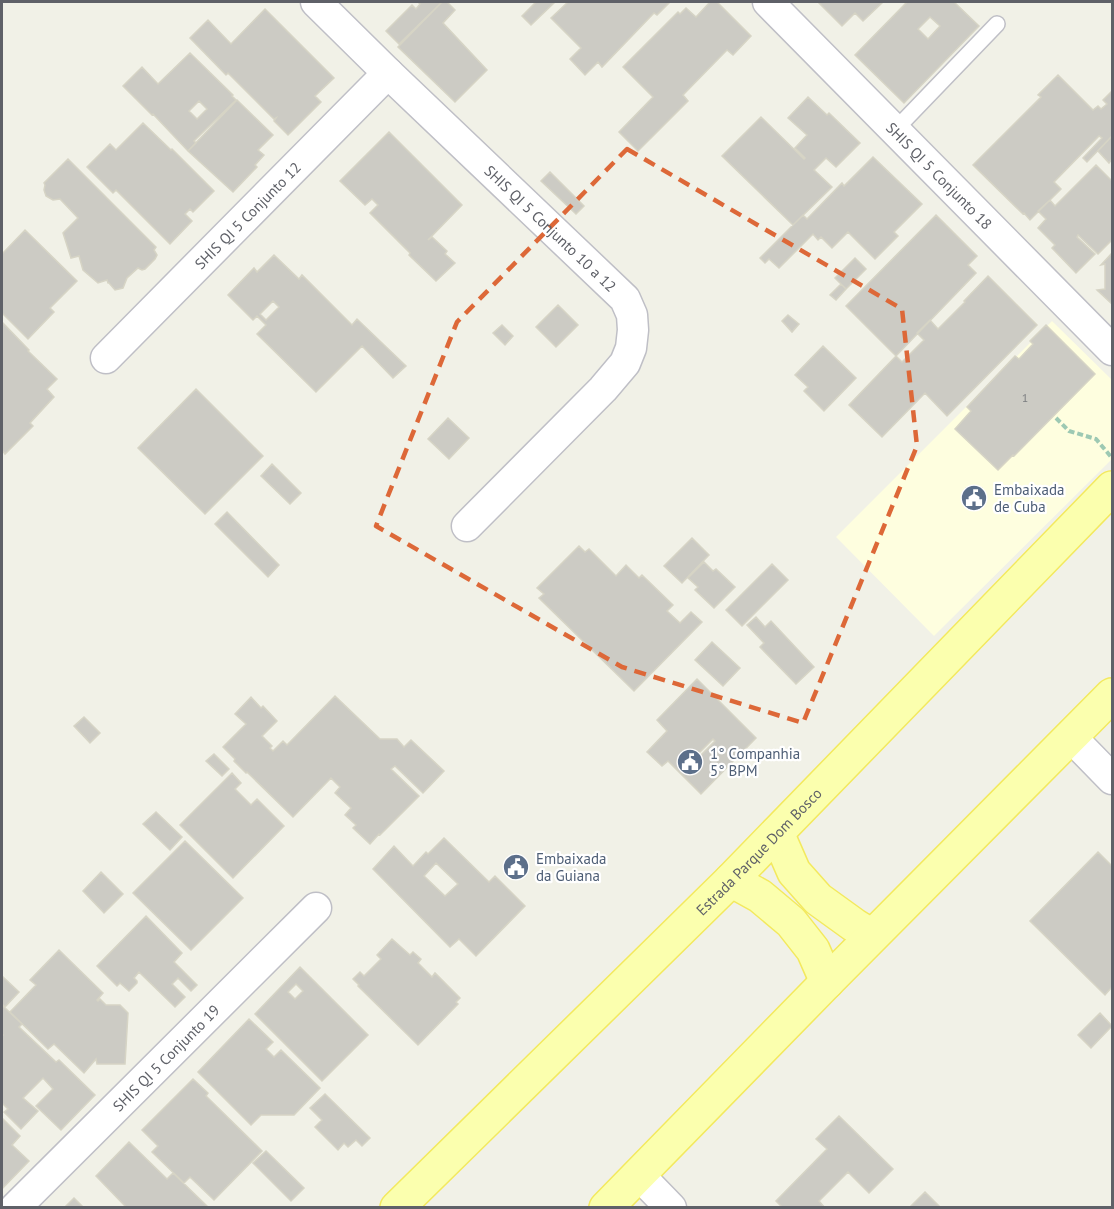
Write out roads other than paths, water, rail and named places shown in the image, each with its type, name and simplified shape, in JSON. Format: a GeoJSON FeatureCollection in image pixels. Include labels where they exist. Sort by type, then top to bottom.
{"type":"FeatureCollection","features":[{"type":"Feature","properties":{"kind":"main road","name":"Estrada Parque Dom Bosco"},"geometry":{"type":"LineString","coordinates":[[397,1208],[731,880],[1113,488]]}},
{"type":"Feature","properties":{"kind":"main road"},"geometry":{"type":"LineString","coordinates":[[606,1208],[872,936],[1113,695]]}},
{"type":"Feature","properties":{"kind":"main road"},"geometry":{"type":"LineString","coordinates":[[777,833],[794,872],[819,899],[872,936]]}},
{"type":"Feature","properties":{"kind":"main road"},"geometry":{"type":"LineString","coordinates":[[731,880],[760,896],[791,922],[813,950],[827,982]]}},
{"type":"Feature","properties":{"kind":"street","name":"SHIS QI 5 Conjunto 10 a 12"},"geometry":{"type":"LineString","coordinates":[[316,2],[625,299],[632,315],[631,348],[625,363],[603,389],[467,526]]}},
{"type":"Feature","properties":{"kind":"street","name":"SHIS QI 5 Conjunto 18"},"geometry":{"type":"LineString","coordinates":[[768,2],[1113,350]]}},
{"type":"Feature","properties":{"kind":"street","name":"SHIS QI 5 Conjunto 12"},"geometry":{"type":"LineString","coordinates":[[106,358],[388,73]]}},
{"type":"Feature","properties":{"kind":"street"},"geometry":{"type":"LineString","coordinates":[[1071,737],[1113,779]]}},
{"type":"Feature","properties":{"kind":"street","name":"SHIS QI 5 Conjunto 19"},"geometry":{"type":"LineString","coordinates":[[15,1208],[316,908]]}},
{"type":"Feature","properties":{"kind":"street"},"geometry":{"type":"LineString","coordinates":[[639,1174],[671,1208]]}},
{"type":"Feature","properties":{"kind":"lane"},"geometry":{"type":"LineString","coordinates":[[895,130],[997,24]]}},
{"type":"Feature","properties":{"kind":"place","name":"Embaixada de Cuba"},"geometry":{"type":"Point","coordinates":[974,498]}},
{"type":"Feature","properties":{"kind":"place","name":"1° Companhia 5° BPM"},"geometry":{"type":"Point","coordinates":[690,762]}},
{"type":"Feature","properties":{"kind":"place","name":"Embaixada da Guiana"},"geometry":{"type":"Point","coordinates":[516,867]}}]}
